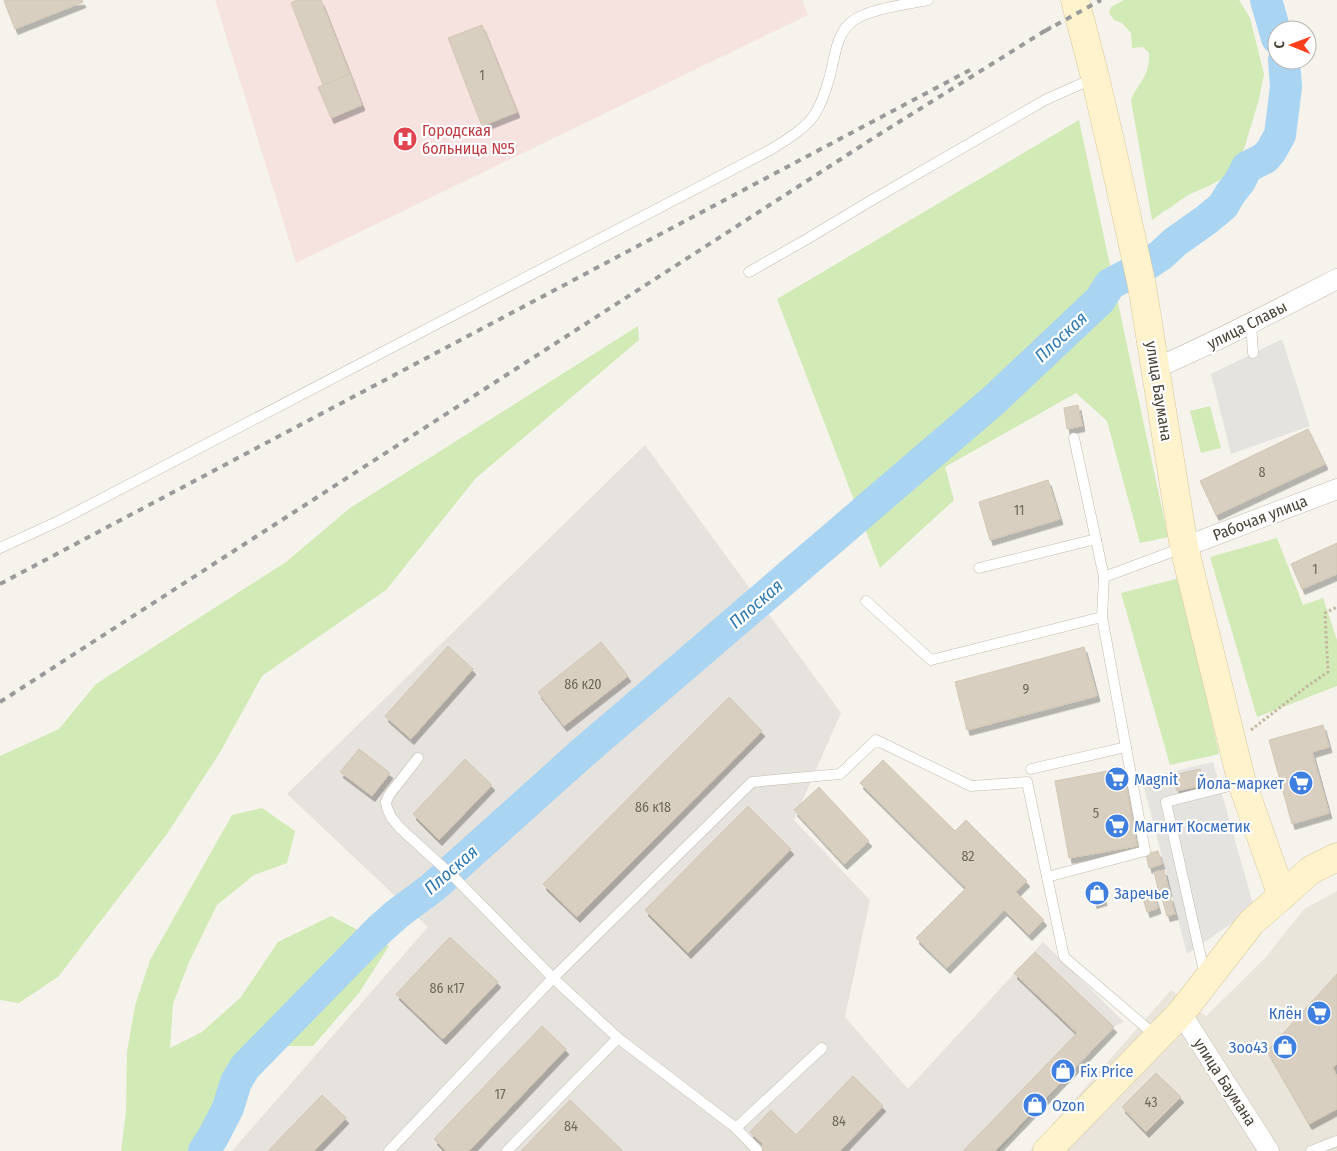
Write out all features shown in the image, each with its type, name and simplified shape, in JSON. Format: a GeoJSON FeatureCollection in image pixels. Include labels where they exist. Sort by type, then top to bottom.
{"type":"FeatureCollection","features":[{"type":"Feature","properties":{"kind":"main road","name":"улица Баумана"},"geometry":{"type":"LineString","coordinates":[[1075,0],[1133,238],[1156,368],[1184,547],[1242,783]]}},
{"type":"Feature","properties":{"kind":"main road"},"geometry":{"type":"LineString","coordinates":[[1242,783],[1282,896]]}},
{"type":"Feature","properties":{"kind":"main road"},"geometry":{"type":"LineString","coordinates":[[1046,1151],[1181,1013],[1252,923],[1311,870],[1337,857]]}},
{"type":"Feature","properties":{"kind":"street","name":"улица Славы"},"geometry":{"type":"LineString","coordinates":[[1156,368],[1251,324],[1337,279]]}},
{"type":"Feature","properties":{"kind":"street","name":"Рабочая улица"},"geometry":{"type":"LineString","coordinates":[[1184,547],[1337,490]]}},
{"type":"Feature","properties":{"kind":"street","name":"улица Баумана"},"geometry":{"type":"LineString","coordinates":[[1181,1013],[1269,1151]]}},
{"type":"Feature","properties":{"kind":"lane"},"geometry":{"type":"LineString","coordinates":[[0,548],[61,520],[788,139],[815,114],[829,79],[840,37],[845,28],[854,20],[864,15],[928,0]]}},
{"type":"Feature","properties":{"kind":"lane"},"geometry":{"type":"LineString","coordinates":[[749,272],[1045,100],[1095,77]]}},
{"type":"Feature","properties":{"kind":"lane"},"geometry":{"type":"LineString","coordinates":[[1251,324],[1253,353]]}},
{"type":"Feature","properties":{"kind":"lane"},"geometry":{"type":"LineString","coordinates":[[1047,877],[1145,851],[1102,617],[1104,576],[1074,438]]}},
{"type":"Feature","properties":{"kind":"lane"},"geometry":{"type":"LineString","coordinates":[[979,568],[1096,539]]}},
{"type":"Feature","properties":{"kind":"lane"},"geometry":{"type":"LineString","coordinates":[[1104,576],[1184,547]]}},
{"type":"Feature","properties":{"kind":"lane"},"geometry":{"type":"LineString","coordinates":[[866,601],[931,660],[1102,617]]}},
{"type":"Feature","properties":{"kind":"lane"},"geometry":{"type":"LineString","coordinates":[[389,1151],[553,978],[752,782],[840,774],[876,740],[971,786],[1027,782],[1064,957],[1158,1038]]}},
{"type":"Feature","properties":{"kind":"lane"},"geometry":{"type":"LineString","coordinates":[[1031,769],[1126,747]]}},
{"type":"Feature","properties":{"kind":"lane"},"geometry":{"type":"LineString","coordinates":[[418,758],[389,795],[386,802],[391,817],[400,828],[456,879],[553,978],[618,1038],[736,1128],[757,1150]]}},
{"type":"Feature","properties":{"kind":"lane"},"geometry":{"type":"LineString","coordinates":[[1206,982],[1166,802],[1242,783]]}},
{"type":"Feature","properties":{"kind":"lane"},"geometry":{"type":"LineString","coordinates":[[507,1151],[618,1038]]}},
{"type":"Feature","properties":{"kind":"lane"},"geometry":{"type":"LineString","coordinates":[[736,1128],[822,1048]]}},
{"type":"Feature","properties":{"kind":"lane"},"geometry":{"type":"LineString","coordinates":[[1311,1151],[1337,1141]]}},
{"type":"Feature","properties":{"kind":"path"},"geometry":{"type":"LineString","coordinates":[[1232,744],[1308,685],[1328,672],[1325,613],[1337,607]]}},
{"type":"Feature","properties":{"kind":"shaded area","name":"Городская больница №5"},"geometry":{"type":"Polygon","coordinates":[[[215,0],[802,0],[808,15],[296,263],[215,0]]]}},
{"type":"Feature","properties":{"kind":"shaded area"},"geometry":{"type":"Polygon","coordinates":[[[1282,339],[1310,426],[1231,454],[1211,374],[1282,339]]]}},
{"type":"Feature","properties":{"kind":"shaded area"},"geometry":{"type":"Polygon","coordinates":[[[645,445],[841,713],[794,820],[870,900],[845,1017],[908,1089],[1043,942],[1124,1022],[1113,1027],[1000,1151],[232,1151],[428,927],[287,794],[645,445]]]}},
{"type":"Feature","properties":{"kind":"shaded area"},"geometry":{"type":"Polygon","coordinates":[[[1213,762],[1254,908],[1187,954],[1142,779],[1213,762]]]}},
{"type":"Feature","properties":{"kind":"shaded area"},"geometry":{"type":"Polygon","coordinates":[[[1337,891],[1337,1151],[1029,1151],[1171,990],[1206,1016],[1265,958],[1304,909],[1337,891]]]}},
{"type":"Feature","properties":{"kind":"green space"},"geometry":{"type":"Polygon","coordinates":[[[1124,0],[1239,0],[1250,18],[1264,74],[1259,99],[1244,149],[1237,163],[1225,177],[1190,194],[1152,220],[1131,100],[1148,68],[1149,53],[1143,47],[1132,48],[1131,33],[1122,23],[1114,20],[1109,13],[1111,7],[1124,0]]]}},
{"type":"Feature","properties":{"kind":"green space"},"geometry":{"type":"Polygon","coordinates":[[[1079,120],[1168,537],[1140,543],[1107,421],[1076,393],[945,467],[954,500],[880,568],[777,299],[1079,120]]]}},
{"type":"Feature","properties":{"kind":"green space"},"geometry":{"type":"Polygon","coordinates":[[[638,326],[639,340],[476,478],[386,590],[262,676],[219,754],[167,834],[58,977],[19,1003],[0,1000],[0,756],[59,729],[96,684],[286,562],[350,508],[638,326]]]}},
{"type":"Feature","properties":{"kind":"green space"},"geometry":{"type":"Polygon","coordinates":[[[1210,406],[1221,448],[1201,453],[1190,411],[1210,406]]]}},
{"type":"Feature","properties":{"kind":"green space"},"geometry":{"type":"Polygon","coordinates":[[[1277,538],[1303,605],[1323,598],[1337,640],[1337,686],[1257,717],[1210,557],[1277,538]]]}},
{"type":"Feature","properties":{"kind":"green space"},"geometry":{"type":"Polygon","coordinates":[[[1180,578],[1219,754],[1170,765],[1121,593],[1180,578]]]}},
{"type":"Feature","properties":{"kind":"green space"},"geometry":{"type":"Polygon","coordinates":[[[262,808],[295,831],[287,863],[254,875],[217,905],[189,962],[173,1004],[170,1048],[202,1032],[241,997],[278,942],[331,916],[389,946],[359,993],[313,1046],[285,1046],[251,1074],[231,1123],[215,1151],[121,1151],[126,1112],[127,1052],[135,1006],[150,960],[232,815],[262,808]]]}},
{"type":"Feature","properties":{"kind":"building"},"geometry":{"type":"Polygon","coordinates":[[[82,0],[83,2],[15,29],[4,1],[82,0]]]}},
{"type":"Feature","properties":{"kind":"building"},"geometry":{"type":"Polygon","coordinates":[[[297,0],[321,0],[350,74],[323,85],[291,3],[297,0]]]}},
{"type":"Feature","properties":{"kind":"building"},"geometry":{"type":"Polygon","coordinates":[[[482,25],[517,112],[482,126],[448,38],[482,25]]]}},
{"type":"Feature","properties":{"kind":"building"},"geometry":{"type":"Polygon","coordinates":[[[350,74],[362,105],[331,118],[318,87],[350,74]]]}},
{"type":"Feature","properties":{"kind":"building"},"geometry":{"type":"Polygon","coordinates":[[[1078,405],[1082,426],[1067,429],[1064,408],[1078,405]]]}},
{"type":"Feature","properties":{"kind":"building"},"geometry":{"type":"Polygon","coordinates":[[[1308,429],[1325,464],[1216,515],[1200,481],[1308,429]]]}},
{"type":"Feature","properties":{"kind":"building"},"geometry":{"type":"Polygon","coordinates":[[[1048,480],[1060,519],[990,540],[979,502],[1048,480]]]}},
{"type":"Feature","properties":{"kind":"building"},"geometry":{"type":"Polygon","coordinates":[[[1337,543],[1337,574],[1302,589],[1291,564],[1337,543]]]}},
{"type":"Feature","properties":{"kind":"building"},"geometry":{"type":"Polygon","coordinates":[[[601,642],[628,676],[564,726],[538,692],[601,642]]]}},
{"type":"Feature","properties":{"kind":"building"},"geometry":{"type":"Polygon","coordinates":[[[448,646],[473,669],[411,739],[385,716],[448,646]]]}},
{"type":"Feature","properties":{"kind":"building"},"geometry":{"type":"Polygon","coordinates":[[[1084,647],[1097,696],[967,730],[955,682],[1084,647]]]}},
{"type":"Feature","properties":{"kind":"building"},"geometry":{"type":"Polygon","coordinates":[[[729,697],[762,731],[577,917],[543,884],[729,697]]]}},
{"type":"Feature","properties":{"kind":"building","name":"Йола-маркет"},"geometry":{"type":"Polygon","coordinates":[[[1323,725],[1329,747],[1312,752],[1329,813],[1292,824],[1269,740],[1323,725]]]}},
{"type":"Feature","properties":{"kind":"building"},"geometry":{"type":"Polygon","coordinates":[[[359,749],[390,773],[372,796],[340,772],[359,749]]]}},
{"type":"Feature","properties":{"kind":"building"},"geometry":{"type":"Polygon","coordinates":[[[465,759],[492,785],[439,840],[413,814],[465,759]]]}},
{"type":"Feature","properties":{"kind":"building"},"geometry":{"type":"Polygon","coordinates":[[[883,760],[955,831],[966,820],[1027,881],[1016,892],[1044,920],[1029,935],[1004,910],[947,968],[916,938],[966,888],[860,783],[883,760]]]}},
{"type":"Feature","properties":{"kind":"building"},"geometry":{"type":"Polygon","coordinates":[[[1123,768],[1137,846],[1069,858],[1055,781],[1123,768]]]}},
{"type":"Feature","properties":{"kind":"building"},"geometry":{"type":"Polygon","coordinates":[[[1200,769],[1204,785],[1177,791],[1173,775],[1200,769]]]}},
{"type":"Feature","properties":{"kind":"building"},"geometry":{"type":"Polygon","coordinates":[[[819,787],[869,841],[844,864],[794,810],[819,787]]]}},
{"type":"Feature","properties":{"kind":"building"},"geometry":{"type":"Polygon","coordinates":[[[748,806],[791,849],[688,953],[645,910],[748,806]]]}},
{"type":"Feature","properties":{"kind":"building"},"geometry":{"type":"Polygon","coordinates":[[[1158,851],[1162,864],[1149,868],[1146,854],[1158,851]]]}},
{"type":"Feature","properties":{"kind":"building"},"geometry":{"type":"Polygon","coordinates":[[[1164,870],[1169,891],[1159,893],[1154,872],[1164,870]]]}},
{"type":"Feature","properties":{"kind":"building","name":"Заречье"},"geometry":{"type":"Polygon","coordinates":[[[1100,883],[1104,900],[1094,903],[1090,886],[1100,883]]]}},
{"type":"Feature","properties":{"kind":"building"},"geometry":{"type":"Polygon","coordinates":[[[1154,895],[1158,908],[1147,912],[1143,898],[1154,895]]]}},
{"type":"Feature","properties":{"kind":"building"},"geometry":{"type":"Polygon","coordinates":[[[1170,896],[1175,914],[1167,916],[1162,898],[1170,896]]]}},
{"type":"Feature","properties":{"kind":"building"},"geometry":{"type":"Polygon","coordinates":[[[450,937],[498,982],[443,1039],[396,994],[450,937]]]}},
{"type":"Feature","properties":{"kind":"building"},"geometry":{"type":"Polygon","coordinates":[[[1035,952],[1114,1027],[995,1151],[963,1151],[1077,1033],[1014,973],[1035,952]]]}},
{"type":"Feature","properties":{"kind":"building","name":"Клён"},"geometry":{"type":"Polygon","coordinates":[[[1337,974],[1337,1064],[1333,1068],[1337,1077],[1337,1109],[1309,1124],[1267,1051],[1337,974]]]}},
{"type":"Feature","properties":{"kind":"building"},"geometry":{"type":"Polygon","coordinates":[[[542,1026],[566,1049],[469,1151],[446,1151],[434,1139],[542,1026]]]}},
{"type":"Feature","properties":{"kind":"building"},"geometry":{"type":"Polygon","coordinates":[[[1156,1073],[1181,1097],[1146,1132],[1122,1107],[1156,1073]]]}},
{"type":"Feature","properties":{"kind":"building"},"geometry":{"type":"Polygon","coordinates":[[[853,1076],[883,1106],[840,1151],[756,1151],[763,1144],[750,1132],[771,1110],[796,1135],[853,1076]]]}},
{"type":"Feature","properties":{"kind":"building"},"geometry":{"type":"Polygon","coordinates":[[[322,1095],[346,1118],[314,1151],[268,1151],[322,1095]]]}},
{"type":"Feature","properties":{"kind":"building"},"geometry":{"type":"Polygon","coordinates":[[[570,1100],[623,1151],[521,1151],[570,1100]]]}},
{"type":"Feature","properties":{"kind":"waterway","name":"Плоская"},"geometry":{"type":"LineString","coordinates":[[1266,0],[1272,20]]}},
{"type":"Feature","properties":{"kind":"waterway","name":"Плоская"},"geometry":{"type":"LineString","coordinates":[[204,1151],[228,1108],[236,1082],[245,1067],[379,930],[432,888],[580,755],[994,400],[1100,300],[1110,284],[1143,267],[1161,255],[1175,242],[1223,206],[1247,167],[1265,158],[1280,135],[1286,87],[1285,70]]}},
{"type":"Feature","properties":{"kind":"railway"},"geometry":{"type":"LineString","coordinates":[[1045,31],[1101,0]]}},
{"type":"Feature","properties":{"kind":"railway"},"geometry":{"type":"LineString","coordinates":[[0,702],[875,137],[1051,27]]}},
{"type":"Feature","properties":{"kind":"railway"},"geometry":{"type":"LineString","coordinates":[[0,584],[970,70]]}},
{"type":"Feature","properties":{"kind":"place","name":"Городская больница №5"},"geometry":{"type":"Point","coordinates":[405,139]}},
{"type":"Feature","properties":{"kind":"place","name":"Magnit"},"geometry":{"type":"Point","coordinates":[1117,779]}},
{"type":"Feature","properties":{"kind":"place","name":"Йола-маркет"},"geometry":{"type":"Point","coordinates":[1301,783]}},
{"type":"Feature","properties":{"kind":"place","name":"Магнит Косметик"},"geometry":{"type":"Point","coordinates":[1117,826]}},
{"type":"Feature","properties":{"kind":"place","name":"Заречье"},"geometry":{"type":"Point","coordinates":[1097,893]}},
{"type":"Feature","properties":{"kind":"place","name":"Клён"},"geometry":{"type":"Point","coordinates":[1319,1013]}},
{"type":"Feature","properties":{"kind":"place","name":"Зоо43"},"geometry":{"type":"Point","coordinates":[1285,1047]}},
{"type":"Feature","properties":{"kind":"place","name":"Fix Price"},"geometry":{"type":"Point","coordinates":[1063,1071]}},
{"type":"Feature","properties":{"kind":"place","name":"Ozon"},"geometry":{"type":"Point","coordinates":[1035,1105]}}]}
